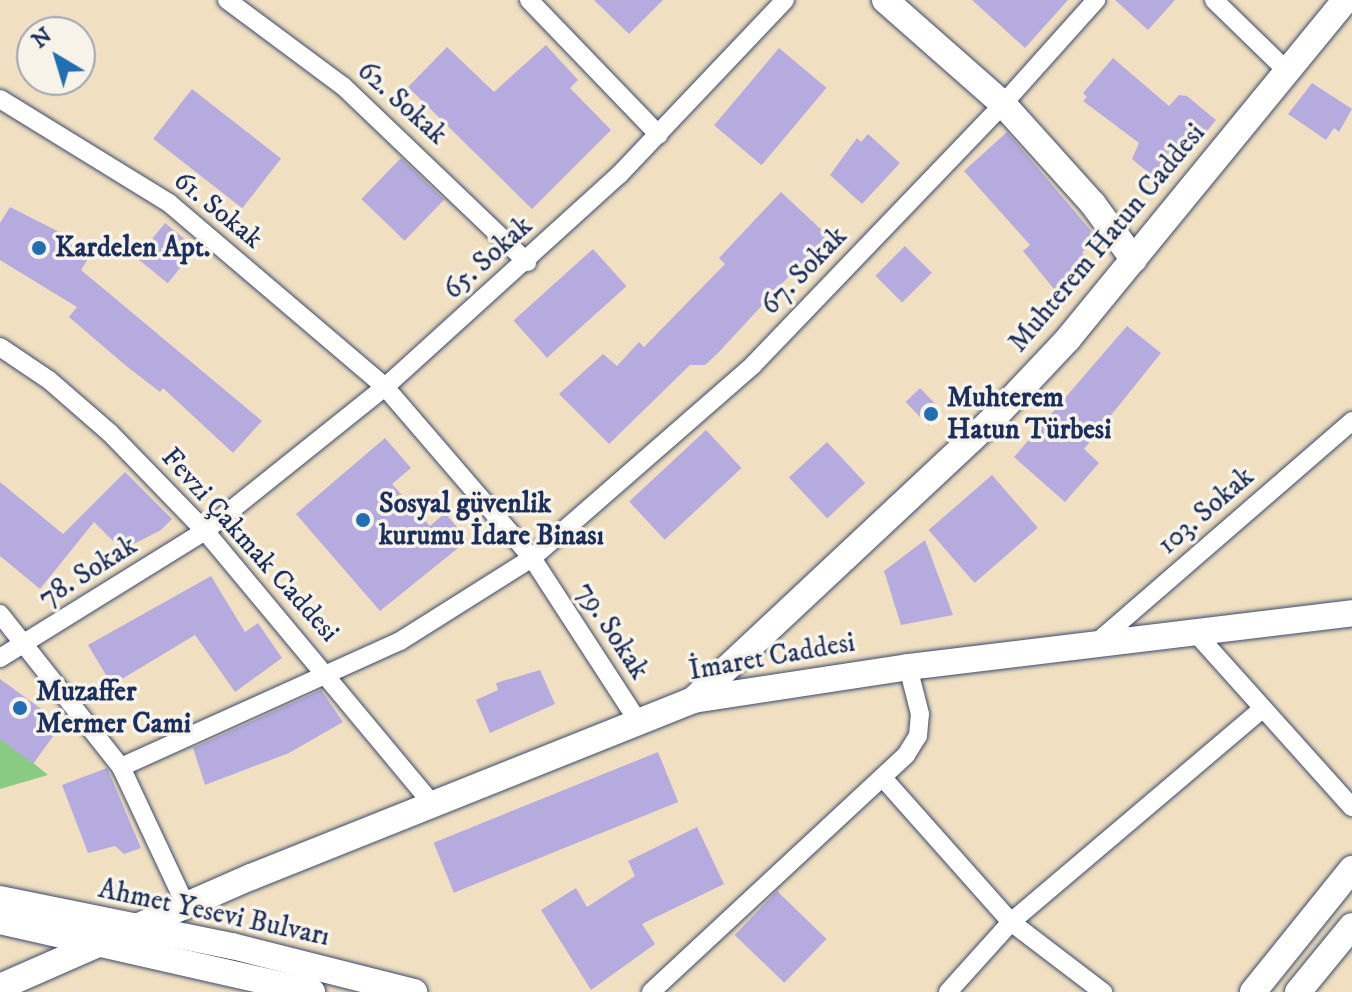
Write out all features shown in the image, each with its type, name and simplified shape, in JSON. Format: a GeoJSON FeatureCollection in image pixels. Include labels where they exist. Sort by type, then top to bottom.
{"type":"FeatureCollection","features":[{"type":"Feature","properties":{"kind":"street","name":"62. Sokak"},"geometry":{"type":"LineString","coordinates":[[227,0],[343,86],[527,262]]}},
{"type":"Feature","properties":{"kind":"street"},"geometry":{"type":"LineString","coordinates":[[529,0],[659,135]]}},
{"type":"Feature","properties":{"kind":"street","name":"65. Sokak"},"geometry":{"type":"LineString","coordinates":[[205,531],[385,387],[527,262],[659,135],[785,0]]}},
{"type":"Feature","properties":{"kind":"street"},"geometry":{"type":"LineString","coordinates":[[885,0],[1003,104],[1093,204],[1134,260]]}},
{"type":"Feature","properties":{"kind":"street","name":"67. Sokak"},"geometry":{"type":"LineString","coordinates":[[121,767],[400,641],[532,558],[753,365],[1003,104],[1096,0]]}},
{"type":"Feature","properties":{"kind":"street"},"geometry":{"type":"LineString","coordinates":[[1214,0],[1286,70]]}},
{"type":"Feature","properties":{"kind":"street","name":"Muhterem Hatun Caddesi"},"geometry":{"type":"LineString","coordinates":[[693,700],[988,424],[1134,260],[1345,0]]}},
{"type":"Feature","properties":{"kind":"street","name":"61. Sokak"},"geometry":{"type":"LineString","coordinates":[[0,99],[169,203],[385,387]]}},
{"type":"Feature","properties":{"kind":"street","name":"Fevzi Çakmak Caddesi"},"geometry":{"type":"LineString","coordinates":[[0,347],[49,380],[110,433],[205,531],[328,674],[433,805]]}},
{"type":"Feature","properties":{"kind":"street","name":"79. Sokak"},"geometry":{"type":"LineString","coordinates":[[385,387],[532,558],[638,721]]}},
{"type":"Feature","properties":{"kind":"street","name":"103. Sokak"},"geometry":{"type":"LineString","coordinates":[[1096,643],[1352,421]]}},
{"type":"Feature","properties":{"kind":"street","name":"78. Sokak"},"geometry":{"type":"LineString","coordinates":[[0,658],[205,531]]}},
{"type":"Feature","properties":{"kind":"street","name":"İmaret Caddesi"},"geometry":{"type":"LineString","coordinates":[[0,987],[186,906],[693,700],[908,667],[1352,613]]}},
{"type":"Feature","properties":{"kind":"street"},"geometry":{"type":"LineString","coordinates":[[0,614],[121,767],[186,906]]}},
{"type":"Feature","properties":{"kind":"street"},"geometry":{"type":"LineString","coordinates":[[1193,630],[1352,807]]}},
{"type":"Feature","properties":{"kind":"street"},"geometry":{"type":"LineString","coordinates":[[651,992],[883,778],[918,736],[917,689],[908,667]]}},
{"type":"Feature","properties":{"kind":"street"},"geometry":{"type":"LineString","coordinates":[[948,992],[1011,922],[1262,709]]}},
{"type":"Feature","properties":{"kind":"street"},"geometry":{"type":"LineString","coordinates":[[883,778],[1011,922],[1103,992]]}},
{"type":"Feature","properties":{"kind":"street"},"geometry":{"type":"LineString","coordinates":[[1253,992],[1352,869]]}},
{"type":"Feature","properties":{"kind":"street","name":"Ahmet Yesevi Bulvarı"},"geometry":{"type":"LineString","coordinates":[[0,899],[141,926],[414,992]]}},
{"type":"Feature","properties":{"kind":"street","name":"Ahmet Yesevi Bulvarı"},"geometry":{"type":"LineString","coordinates":[[0,921],[306,991]]}},
{"type":"Feature","properties":{"kind":"street"},"geometry":{"type":"LineString","coordinates":[[1298,992],[1352,926]]}},
{"type":"Feature","properties":{"kind":"green space"},"geometry":{"type":"Polygon","coordinates":[[[0,736],[48,775],[0,789],[0,736]]]}},
{"type":"Feature","properties":{"kind":"building"},"geometry":{"type":"Polygon","coordinates":[[[594,0],[663,0],[629,34],[594,0]]]}},
{"type":"Feature","properties":{"kind":"building"},"geometry":{"type":"Polygon","coordinates":[[[972,0],[1068,0],[1025,48],[972,0]]]}},
{"type":"Feature","properties":{"kind":"building"},"geometry":{"type":"Polygon","coordinates":[[[1115,0],[1175,0],[1148,30],[1115,0]]]}},
{"type":"Feature","properties":{"kind":"building"},"geometry":{"type":"Polygon","coordinates":[[[546,45],[578,80],[570,88],[611,130],[532,209],[408,87],[447,47],[494,92],[546,45]]]}},
{"type":"Feature","properties":{"kind":"building"},"geometry":{"type":"Polygon","coordinates":[[[779,48],[826,88],[762,165],[714,125],[779,48]]]}},
{"type":"Feature","properties":{"kind":"building"},"geometry":{"type":"Polygon","coordinates":[[[1113,58],[1169,106],[1179,95],[1187,96],[1216,120],[1163,185],[1132,159],[1139,143],[1083,101],[1087,97],[1083,93],[1113,58]]]}},
{"type":"Feature","properties":{"kind":"building"},"geometry":{"type":"Polygon","coordinates":[[[1312,83],[1352,109],[1339,132],[1334,128],[1326,140],[1288,114],[1312,83]]]}},
{"type":"Feature","properties":{"kind":"building"},"geometry":{"type":"Polygon","coordinates":[[[192,89],[281,159],[242,208],[153,139],[192,89]]]}},
{"type":"Feature","properties":{"kind":"building"},"geometry":{"type":"Polygon","coordinates":[[[1007,132],[1098,239],[1082,252],[1086,258],[1075,273],[1078,277],[1058,294],[1023,251],[1030,245],[964,171],[1007,132]]]}},
{"type":"Feature","properties":{"kind":"building"},"geometry":{"type":"Polygon","coordinates":[[[868,134],[900,163],[862,204],[830,175],[857,138],[861,142],[868,134]]]}},
{"type":"Feature","properties":{"kind":"building"},"geometry":{"type":"Polygon","coordinates":[[[401,158],[444,200],[405,241],[361,199],[401,158]]]}},
{"type":"Feature","properties":{"kind":"building"},"geometry":{"type":"Polygon","coordinates":[[[781,192],[827,235],[718,353],[705,365],[690,365],[609,444],[559,394],[603,354],[617,366],[639,342],[644,347],[725,264],[719,258],[781,192]]]}},
{"type":"Feature","properties":{"kind":"building"},"geometry":{"type":"Polygon","coordinates":[[[10,207],[69,237],[66,241],[90,256],[81,270],[262,421],[233,453],[163,388],[160,392],[69,317],[77,307],[0,260],[0,223],[10,207]]]}},
{"type":"Feature","properties":{"kind":"building"},"geometry":{"type":"Polygon","coordinates":[[[165,223],[196,248],[168,283],[137,258],[165,223]]]}},
{"type":"Feature","properties":{"kind":"building"},"geometry":{"type":"Polygon","coordinates":[[[905,246],[932,273],[902,303],[875,276],[905,246]]]}},
{"type":"Feature","properties":{"kind":"building"},"geometry":{"type":"Polygon","coordinates":[[[593,249],[626,286],[547,358],[513,321],[593,249]]]}},
{"type":"Feature","properties":{"kind":"building"},"geometry":{"type":"Polygon","coordinates":[[[1127,326],[1161,353],[1084,449],[1099,463],[1065,502],[1014,457],[1127,326]]]}},
{"type":"Feature","properties":{"kind":"building"},"geometry":{"type":"Polygon","coordinates":[[[920,388],[943,412],[929,426],[906,402],[920,388]]]}},
{"type":"Feature","properties":{"kind":"building"},"geometry":{"type":"Polygon","coordinates":[[[706,430],[741,468],[665,540],[629,502],[706,430]]]}},
{"type":"Feature","properties":{"kind":"building","name":"Sosyal güvenlik kurumu İdare Binası"},"geometry":{"type":"Polygon","coordinates":[[[385,438],[411,468],[392,484],[430,526],[445,513],[468,540],[380,611],[296,514],[385,438]]]}},
{"type":"Feature","properties":{"kind":"building"},"geometry":{"type":"Polygon","coordinates":[[[827,442],[865,483],[827,518],[789,477],[827,442]]]}},
{"type":"Feature","properties":{"kind":"building"},"geometry":{"type":"Polygon","coordinates":[[[125,472],[172,519],[161,530],[122,550],[94,522],[40,589],[0,556],[0,482],[63,534],[125,472]]]}},
{"type":"Feature","properties":{"kind":"building"},"geometry":{"type":"Polygon","coordinates":[[[992,475],[1038,528],[975,583],[929,530],[992,475]]]}},
{"type":"Feature","properties":{"kind":"building"},"geometry":{"type":"Polygon","coordinates":[[[925,540],[953,615],[901,625],[884,571],[925,540]]]}},
{"type":"Feature","properties":{"kind":"building"},"geometry":{"type":"Polygon","coordinates":[[[211,576],[245,632],[258,623],[282,658],[235,692],[195,635],[112,685],[88,645],[211,576]]]}},
{"type":"Feature","properties":{"kind":"building"},"geometry":{"type":"Polygon","coordinates":[[[540,670],[555,704],[490,733],[476,700],[498,690],[496,683],[540,670]]]}},
{"type":"Feature","properties":{"kind":"building","name":"Muzaffer Mermer Cami"},"geometry":{"type":"Polygon","coordinates":[[[0,679],[62,724],[33,764],[0,739],[0,679]]]}},
{"type":"Feature","properties":{"kind":"building"},"geometry":{"type":"Polygon","coordinates":[[[321,690],[343,722],[289,753],[205,785],[193,748],[321,690]]]}},
{"type":"Feature","properties":{"kind":"building"},"geometry":{"type":"Polygon","coordinates":[[[658,752],[678,802],[454,893],[434,843],[658,752]]]}},
{"type":"Feature","properties":{"kind":"building"},"geometry":{"type":"Polygon","coordinates":[[[107,768],[141,848],[124,854],[115,846],[88,853],[62,785],[107,768]]]}},
{"type":"Feature","properties":{"kind":"building"},"geometry":{"type":"Polygon","coordinates":[[[697,827],[724,884],[642,924],[655,944],[591,990],[541,910],[576,888],[587,907],[635,876],[628,861],[697,827]]]}},
{"type":"Feature","properties":{"kind":"building"},"geometry":{"type":"Polygon","coordinates":[[[777,891],[827,939],[784,983],[735,935],[777,891]]]}},
{"type":"Feature","properties":{"kind":"place","name":"Kardelen Apt."},"geometry":{"type":"Point","coordinates":[39,248]}},
{"type":"Feature","properties":{"kind":"place","name":"Muhterem Hatun Türbesi"},"geometry":{"type":"Point","coordinates":[931,414]}},
{"type":"Feature","properties":{"kind":"place","name":"Sosyal güvenlik kurumu İdare Binası"},"geometry":{"type":"Point","coordinates":[363,520]}},
{"type":"Feature","properties":{"kind":"place","name":"Muzaffer Mermer Cami"},"geometry":{"type":"Point","coordinates":[20,708]}}]}
